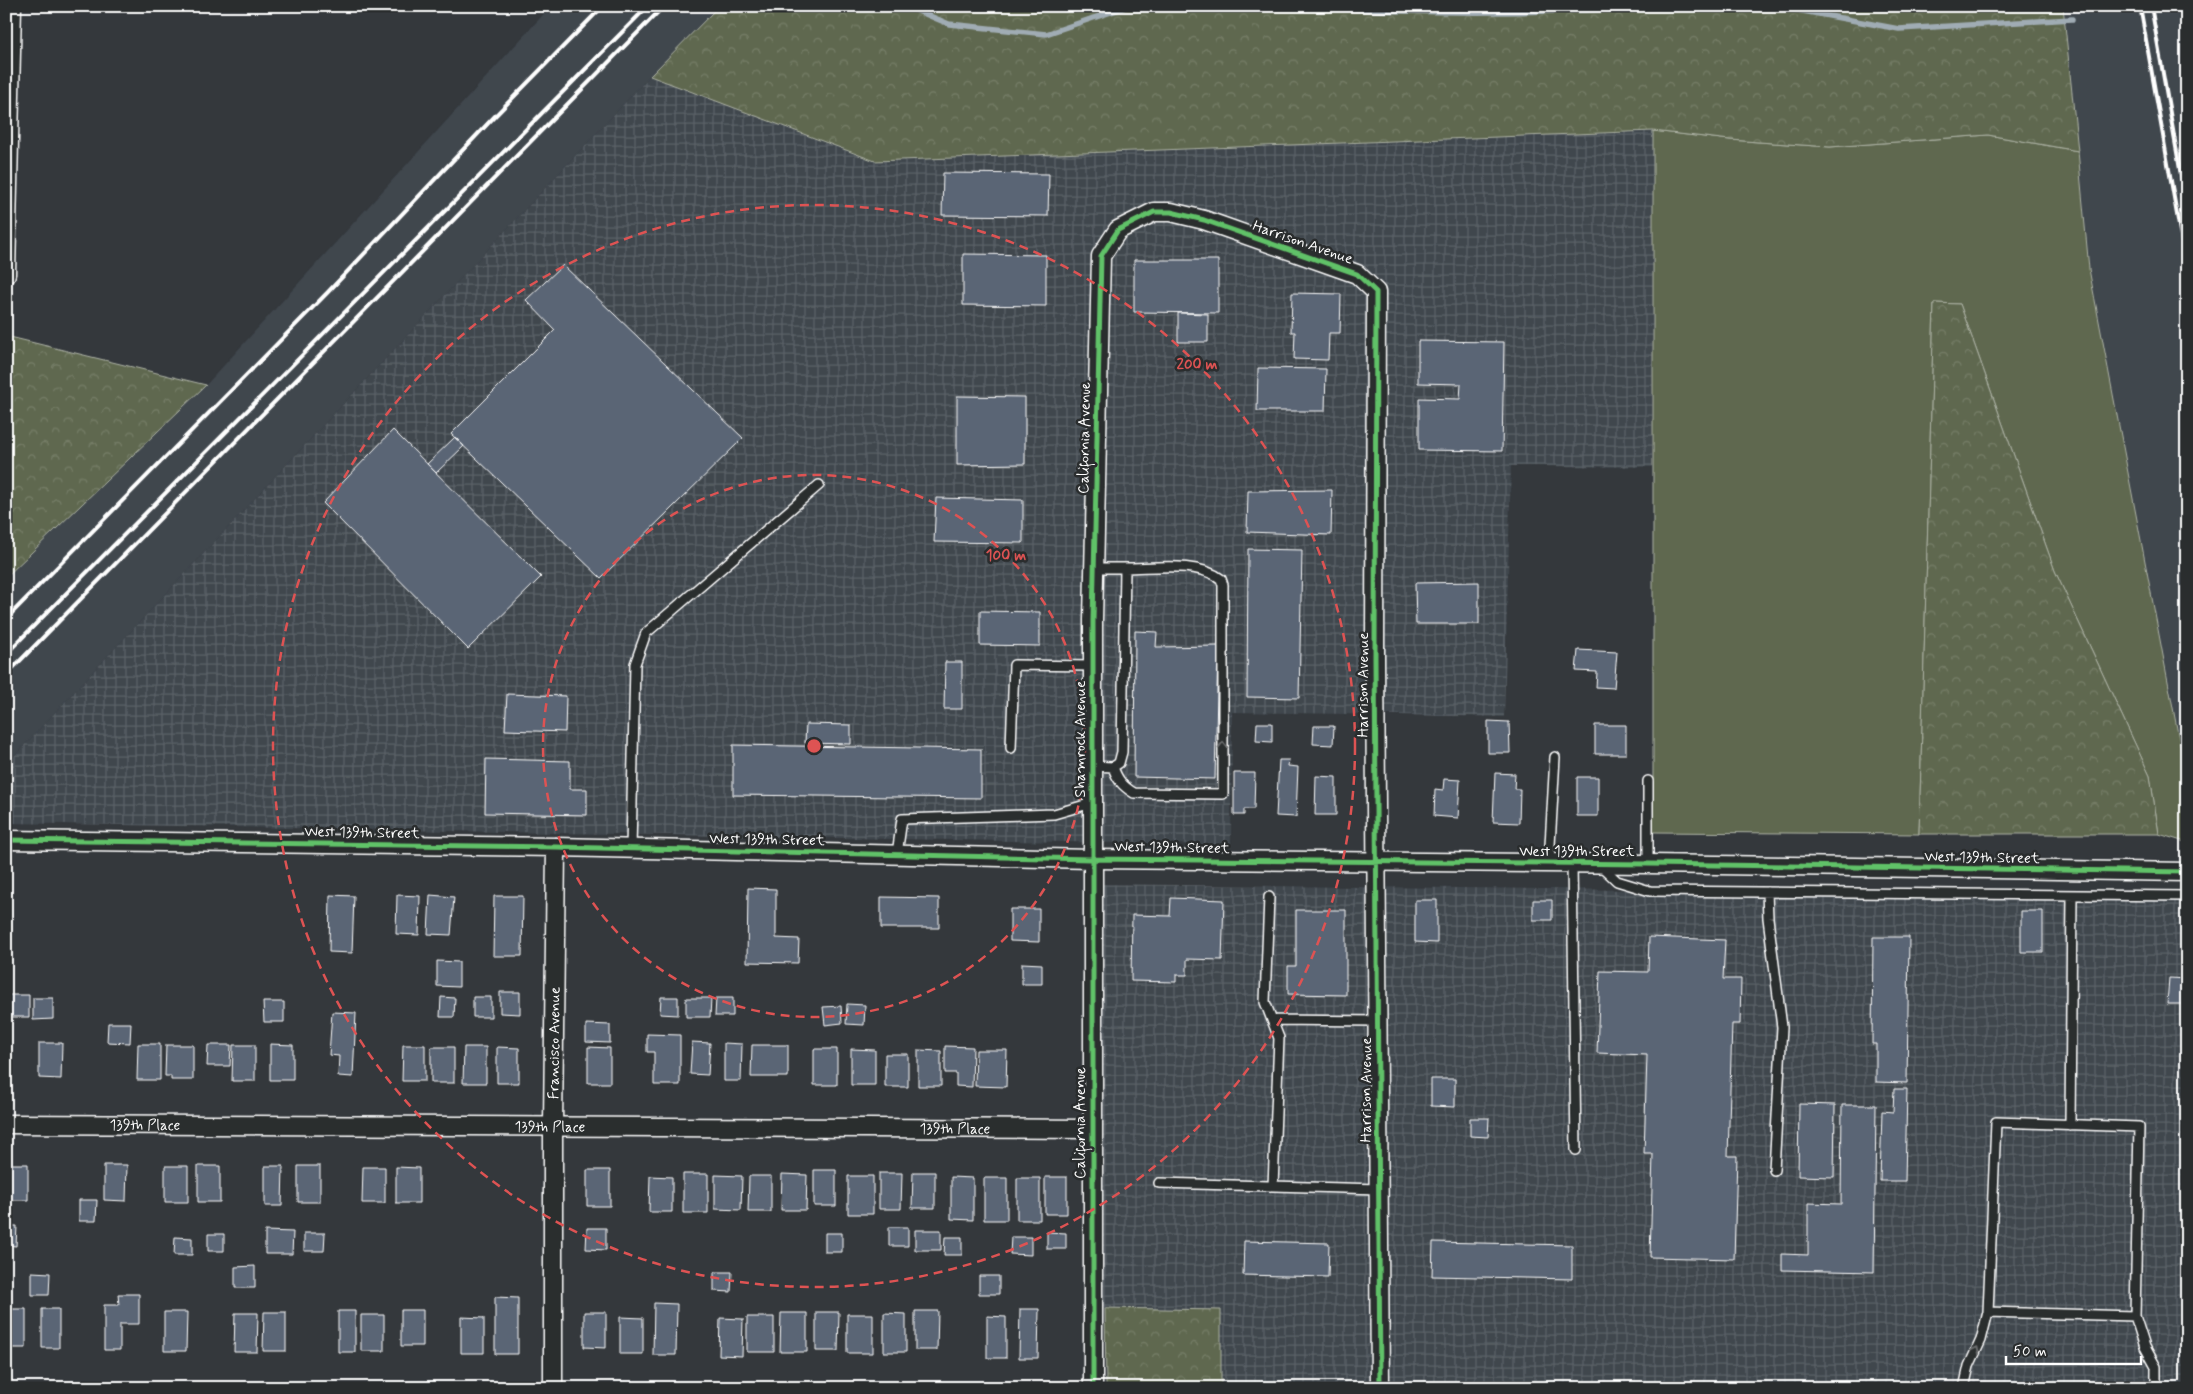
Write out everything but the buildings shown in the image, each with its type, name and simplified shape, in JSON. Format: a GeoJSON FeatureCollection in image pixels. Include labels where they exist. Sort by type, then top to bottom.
{"type":"FeatureCollection","features":[{"type":"Feature","properties":{"kind":"street"},"geometry":{"type":"LineString","coordinates":[[6,274],[12,6]]}},
{"type":"Feature","properties":{"kind":"street","name":"Harrison Avenue"},"geometry":{"type":"LineString","coordinates":[[1101,256],[1118,230],[1154,212],[1171,212],[1204,220],[1357,274],[1376,292],[1375,658],[1380,1388]]}},
{"type":"Feature","properties":{"kind":"street","name":"California Avenue"},"geometry":{"type":"LineString","coordinates":[[1093,620],[1101,256]]}},
{"type":"Feature","properties":{"kind":"street","name":"Shamrock Avenue"},"geometry":{"type":"LineString","coordinates":[[1092,859],[1093,620]]}},
{"type":"Feature","properties":{"kind":"street","name":"West 139th Street"},"geometry":{"type":"LineString","coordinates":[[6,840],[556,847],[1092,859],[1572,863],[2187,872]]}},
{"type":"Feature","properties":{"kind":"street","name":"Francisco Avenue"},"geometry":{"type":"LineString","coordinates":[[553,1388],[556,847]]}},
{"type":"Feature","properties":{"kind":"street","name":"California Avenue"},"geometry":{"type":"LineString","coordinates":[[1092,859],[1093,1388]]}},
{"type":"Feature","properties":{"kind":"street","name":"139th Place"},"geometry":{"type":"LineString","coordinates":[[6,1124],[1092,1129]]}},
{"type":"Feature","properties":{"kind":"lane"},"geometry":{"type":"LineString","coordinates":[[631,849],[635,664],[646,633],[819,485]]}},
{"type":"Feature","properties":{"kind":"lane"},"geometry":{"type":"LineString","coordinates":[[1094,568],[1192,568],[1214,574],[1221,579],[1223,586],[1223,794],[1134,793],[1125,788],[1117,778],[1113,767]]}},
{"type":"Feature","properties":{"kind":"lane"},"geometry":{"type":"LineString","coordinates":[[1092,766],[1113,767],[1119,763],[1122,752],[1125,568]]}},
{"type":"Feature","properties":{"kind":"lane"},"geometry":{"type":"LineString","coordinates":[[1011,748],[1014,664],[1093,666]]}},
{"type":"Feature","properties":{"kind":"lane"},"geometry":{"type":"LineString","coordinates":[[1549,863],[1555,756]]}},
{"type":"Feature","properties":{"kind":"lane"},"geometry":{"type":"LineString","coordinates":[[1648,781],[1648,864]]}},
{"type":"Feature","properties":{"kind":"lane"},"geometry":{"type":"LineString","coordinates":[[897,854],[902,818],[1054,814],[1092,803]]}},
{"type":"Feature","properties":{"kind":"lane"},"geometry":{"type":"LineString","coordinates":[[1572,863],[1576,1150]]}},
{"type":"Feature","properties":{"kind":"lane","name":"West 139th Street"},"geometry":{"type":"LineString","coordinates":[[1599,864],[1617,880],[1650,891],[2186,896]]}},
{"type":"Feature","properties":{"kind":"lane"},"geometry":{"type":"LineString","coordinates":[[1767,892],[1768,918],[1782,1027],[1774,1170]]}},
{"type":"Feature","properties":{"kind":"lane"},"geometry":{"type":"LineString","coordinates":[[2070,1125],[2072,896]]}},
{"type":"Feature","properties":{"kind":"lane"},"geometry":{"type":"LineString","coordinates":[[1269,897],[1265,1002],[1279,1038],[1273,1186]]}},
{"type":"Feature","properties":{"kind":"lane"},"geometry":{"type":"LineString","coordinates":[[1272,1020],[1378,1021]]}},
{"type":"Feature","properties":{"kind":"lane"},"geometry":{"type":"LineString","coordinates":[[1964,1388],[1968,1366],[1981,1340],[1988,1312],[1996,1122],[2139,1127],[2135,1316],[2146,1347],[2156,1367],[2156,1388]]}},
{"type":"Feature","properties":{"kind":"lane"},"geometry":{"type":"LineString","coordinates":[[1159,1182],[1379,1189]]}},
{"type":"Feature","properties":{"kind":"lane"},"geometry":{"type":"LineString","coordinates":[[1988,1312],[2135,1316]]}},
{"type":"Feature","properties":{"kind":"shaded area"},"geometry":{"type":"Polygon","coordinates":[[[551,6],[719,6],[650,76],[6,765],[6,577],[206,385],[551,6]]]}},
{"type":"Feature","properties":{"kind":"shaded area"},"geometry":{"type":"Polygon","coordinates":[[[2063,6],[2187,6],[2187,931],[2183,760],[2089,269],[2063,6]]]}},
{"type":"Feature","properties":{"kind":"shaded area"},"geometry":{"type":"Polygon","coordinates":[[[650,76],[875,161],[1653,131],[1652,467],[1511,466],[1504,717],[1232,712],[1231,845],[6,823],[6,765],[650,76]]]}},
{"type":"Feature","properties":{"kind":"shaded area"},"geometry":{"type":"Polygon","coordinates":[[[1092,884],[2186,896],[2187,1388],[1221,1388],[1221,1310],[1093,1308],[1092,884]]]}},
{"type":"Feature","properties":{"kind":"green space"},"geometry":{"type":"Polygon","coordinates":[[[719,6],[2063,6],[2078,151],[1988,135],[1830,147],[1730,140],[1653,131],[875,161],[650,76],[719,6]]]}},
{"type":"Feature","properties":{"kind":"green space"},"geometry":{"type":"Polygon","coordinates":[[[1653,131],[1730,140],[1830,147],[1988,135],[2078,151],[2089,269],[2183,760],[2185,842],[2159,834],[2150,776],[2055,571],[1960,304],[1934,303],[1919,834],[1653,832],[1653,131]]]}},
{"type":"Feature","properties":{"kind":"green space"},"geometry":{"type":"Polygon","coordinates":[[[1934,303],[1960,304],[2055,571],[2150,776],[2159,834],[1919,834],[1934,303]]]}},
{"type":"Feature","properties":{"kind":"green space"},"geometry":{"type":"Polygon","coordinates":[[[6,336],[206,385],[6,577],[6,336]]]}},
{"type":"Feature","properties":{"kind":"green space"},"geometry":{"type":"Polygon","coordinates":[[[1105,1308],[1221,1310],[1221,1388],[1106,1388],[1105,1308]]]}},
{"type":"Feature","properties":{"kind":"waterway"},"geometry":{"type":"LineString","coordinates":[[906,6],[949,24],[1046,34],[1129,6]]}},
{"type":"Feature","properties":{"kind":"waterway"},"geometry":{"type":"LineString","coordinates":[[1321,6],[1461,12],[1694,6]]}},
{"type":"Feature","properties":{"kind":"waterway"},"geometry":{"type":"LineString","coordinates":[[1776,6],[1899,29],[2072,19]]}},
{"type":"Feature","properties":{"kind":"railway"},"geometry":{"type":"LineString","coordinates":[[6,619],[328,292],[495,116],[603,6]]}},
{"type":"Feature","properties":{"kind":"railway"},"geometry":{"type":"LineString","coordinates":[[6,654],[648,6]]}},
{"type":"Feature","properties":{"kind":"railway"},"geometry":{"type":"LineString","coordinates":[[6,675],[664,6]]}},
{"type":"Feature","properties":{"kind":"railway"},"geometry":{"type":"LineString","coordinates":[[2140,6],[2187,271]]}},
{"type":"Feature","properties":{"kind":"railway"},"geometry":{"type":"LineString","coordinates":[[2151,6],[2187,209]]}},
{"type":"Feature","properties":{"kind":"cycle path"},"geometry":{"type":"LineString","coordinates":[[1093,1388],[1093,620],[1101,256],[1118,230],[1154,212],[1171,212],[1204,220],[1357,274],[1376,292],[1375,658],[1380,1388]]}},
{"type":"Feature","properties":{"kind":"cycle path"},"geometry":{"type":"LineString","coordinates":[[6,840],[556,847],[1092,859],[1648,864],[2187,872]]}}]}
